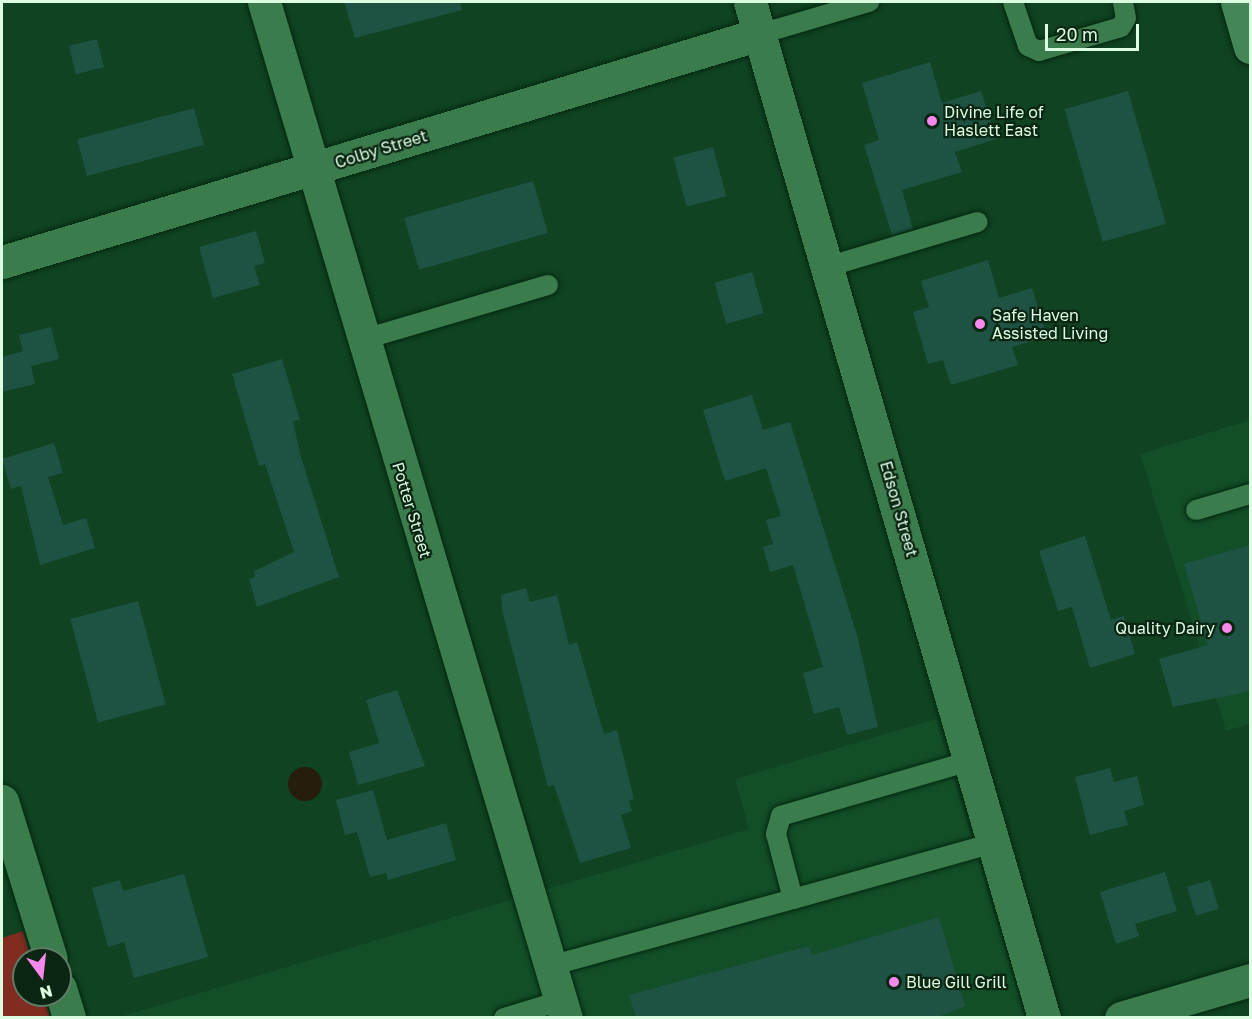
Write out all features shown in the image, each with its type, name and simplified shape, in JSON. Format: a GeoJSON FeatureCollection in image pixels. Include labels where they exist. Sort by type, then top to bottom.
{"type":"FeatureCollection","features":[{"type":"Feature","properties":{"kind":"main road"},"geometry":{"type":"LineString","coordinates":[[1237,2],[1251,47]]}},
{"type":"Feature","properties":{"kind":"street","name":"Potter Street"},"geometry":{"type":"LineString","coordinates":[[264,2],[361,340],[563,1009]]}},
{"type":"Feature","properties":{"kind":"street","name":"Edson Street"},"geometry":{"type":"LineString","coordinates":[[750,2],[830,266],[1044,1017]]}},
{"type":"Feature","properties":{"kind":"street","name":"Colby Street"},"geometry":{"type":"LineString","coordinates":[[2,262],[760,34]]}},
{"type":"Feature","properties":{"kind":"street"},"geometry":{"type":"LineString","coordinates":[[2,801],[47,947]]}},
{"type":"Feature","properties":{"kind":"street"},"geometry":{"type":"LineString","coordinates":[[1121,1017],[1251,980]]}},
{"type":"Feature","properties":{"kind":"lane"},"geometry":{"type":"LineString","coordinates":[[760,34],[869,2]]}},
{"type":"Feature","properties":{"kind":"lane"},"geometry":{"type":"LineString","coordinates":[[1013,2],[1024,39],[1039,51],[1121,27],[1126,18],[1123,2]]}},
{"type":"Feature","properties":{"kind":"lane"},"geometry":{"type":"LineString","coordinates":[[830,266],[978,222]]}},
{"type":"Feature","properties":{"kind":"lane"},"geometry":{"type":"LineString","coordinates":[[361,340],[548,285]]}},
{"type":"Feature","properties":{"kind":"lane"},"geometry":{"type":"LineString","coordinates":[[1197,510],[1251,494]]}},
{"type":"Feature","properties":{"kind":"lane"},"geometry":{"type":"LineString","coordinates":[[793,899],[776,834],[782,816],[970,761]]}},
{"type":"Feature","properties":{"kind":"lane"},"geometry":{"type":"LineString","coordinates":[[550,966],[994,843]]}},
{"type":"Feature","properties":{"kind":"lane"},"geometry":{"type":"LineString","coordinates":[[504,1017],[563,1009]]}},
{"type":"Feature","properties":{"kind":"shaded area"},"geometry":{"type":"Polygon","coordinates":[[[1250,420],[1250,724],[1226,731],[1140,454],[1250,420]]]}},
{"type":"Feature","properties":{"kind":"shaded area"},"geometry":{"type":"Polygon","coordinates":[[[936,719],[1025,1017],[116,1018],[749,829],[735,779],[936,719]]]}},
{"type":"Feature","properties":{"kind":"shaded area"},"geometry":{"type":"Polygon","coordinates":[[[305,767],[317,772],[322,784],[317,796],[305,801],[293,796],[288,784],[293,772],[305,767]]]}},
{"type":"Feature","properties":{"kind":"shaded area"},"geometry":{"type":"Polygon","coordinates":[[[23,931],[28,947],[12,947],[12,1007],[47,1007],[50,1017],[2,1017],[2,938],[23,931]]]}},
{"type":"Feature","properties":{"kind":"building"},"geometry":{"type":"Polygon","coordinates":[[[344,2],[460,2],[462,10],[355,38],[344,2]]]}},
{"type":"Feature","properties":{"kind":"building"},"geometry":{"type":"Polygon","coordinates":[[[97,39],[104,67],[76,74],[69,46],[97,39]]]}},
{"type":"Feature","properties":{"kind":"building","name":"Divine Life of Haslett East"},"geometry":{"type":"Polygon","coordinates":[[[930,62],[942,103],[981,91],[996,139],[955,152],[962,172],[902,190],[913,229],[892,235],[864,145],[879,140],[862,83],[930,62]]]}},
{"type":"Feature","properties":{"kind":"building"},"geometry":{"type":"Polygon","coordinates":[[[1128,91],[1166,224],[1103,242],[1065,109],[1128,91]]]}},
{"type":"Feature","properties":{"kind":"building"},"geometry":{"type":"Polygon","coordinates":[[[194,108],[204,145],[87,176],[77,139],[194,108]]]}},
{"type":"Feature","properties":{"kind":"building"},"geometry":{"type":"Polygon","coordinates":[[[713,147],[726,196],[687,207],[673,158],[713,147]]]}},
{"type":"Feature","properties":{"kind":"building"},"geometry":{"type":"Polygon","coordinates":[[[533,181],[548,233],[419,270],[404,218],[533,181]]]}},
{"type":"Feature","properties":{"kind":"building"},"geometry":{"type":"Polygon","coordinates":[[[256,231],[265,263],[254,266],[260,285],[213,298],[199,247],[256,231]]]}},
{"type":"Feature","properties":{"kind":"building","name":"Safe Haven Assisted Living"},"geometry":{"type":"Polygon","coordinates":[[[988,260],[999,298],[1032,288],[1047,337],[1012,347],[1018,365],[951,385],[943,360],[928,364],[913,312],[929,307],[921,281],[988,260]]]}},
{"type":"Feature","properties":{"kind":"building"},"geometry":{"type":"Polygon","coordinates":[[[752,272],[764,313],[726,324],[715,283],[752,272]]]}},
{"type":"Feature","properties":{"kind":"building"},"geometry":{"type":"Polygon","coordinates":[[[51,327],[59,359],[31,366],[35,384],[2,392],[2,357],[23,351],[19,335],[51,327]]]}},
{"type":"Feature","properties":{"kind":"building"},"geometry":{"type":"Polygon","coordinates":[[[282,359],[300,420],[293,421],[300,454],[339,577],[257,607],[249,579],[255,577],[254,571],[294,552],[265,464],[259,466],[232,374],[282,359]]]}},
{"type":"Feature","properties":{"kind":"building"},"geometry":{"type":"Polygon","coordinates":[[[752,395],[763,430],[790,422],[857,635],[878,727],[847,735],[839,707],[814,714],[803,673],[823,667],[793,565],[770,572],[763,547],[773,544],[766,520],[781,516],[766,468],[725,481],[703,410],[752,395]]]}},
{"type":"Feature","properties":{"kind":"building"},"geometry":{"type":"Polygon","coordinates":[[[54,443],[63,473],[48,477],[63,525],[86,518],[95,548],[40,565],[21,486],[11,489],[2,459],[54,443]]]}},
{"type":"Feature","properties":{"kind":"building"},"geometry":{"type":"Polygon","coordinates":[[[1085,536],[1111,620],[1124,616],[1135,654],[1090,668],[1072,607],[1058,611],[1039,551],[1085,536]]]}},
{"type":"Feature","properties":{"kind":"building","name":"Quality Dairy"},"geometry":{"type":"Polygon","coordinates":[[[1251,545],[1251,691],[1173,707],[1159,659],[1208,645],[1184,564],[1251,545]]]}},
{"type":"Feature","properties":{"kind":"building"},"geometry":{"type":"Polygon","coordinates":[[[526,588],[530,602],[557,595],[569,645],[577,642],[604,734],[617,730],[634,799],[629,801],[632,811],[621,815],[631,848],[580,863],[554,785],[548,787],[502,610],[501,595],[526,588]]]}},
{"type":"Feature","properties":{"kind":"building"},"geometry":{"type":"Polygon","coordinates":[[[138,601],[166,704],[98,722],[70,619],[138,601]]]}},
{"type":"Feature","properties":{"kind":"building"},"geometry":{"type":"Polygon","coordinates":[[[397,690],[425,766],[358,785],[349,752],[379,743],[366,700],[397,690]]]}},
{"type":"Feature","properties":{"kind":"building"},"geometry":{"type":"Polygon","coordinates":[[[1110,768],[1114,782],[1137,776],[1144,805],[1124,811],[1128,825],[1090,835],[1075,777],[1110,768]]]}},
{"type":"Feature","properties":{"kind":"building"},"geometry":{"type":"Polygon","coordinates":[[[373,790],[387,840],[446,823],[456,860],[388,880],[386,873],[370,877],[357,832],[345,835],[336,800],[373,790]]]}},
{"type":"Feature","properties":{"kind":"building"},"geometry":{"type":"Polygon","coordinates":[[[1165,872],[1177,911],[1135,924],[1139,936],[1116,944],[1100,892],[1165,872]]]}},
{"type":"Feature","properties":{"kind":"building"},"geometry":{"type":"Polygon","coordinates":[[[184,874],[208,957],[134,978],[124,942],[108,947],[92,888],[120,880],[123,891],[184,874]]]}},
{"type":"Feature","properties":{"kind":"building"},"geometry":{"type":"Polygon","coordinates":[[[1210,880],[1219,909],[1196,916],[1187,887],[1210,880]]]}},
{"type":"Feature","properties":{"kind":"building"},"geometry":{"type":"Polygon","coordinates":[[[939,917],[965,1006],[938,1017],[636,1017],[629,995],[809,946],[812,955],[939,917]]]}},
{"type":"Feature","properties":{"kind":"place","name":"Divine Life of Haslett East"},"geometry":{"type":"Point","coordinates":[932,121]}},
{"type":"Feature","properties":{"kind":"place","name":"Safe Haven Assisted Living"},"geometry":{"type":"Point","coordinates":[980,324]}},
{"type":"Feature","properties":{"kind":"place","name":"Quality Dairy"},"geometry":{"type":"Point","coordinates":[1227,628]}},
{"type":"Feature","properties":{"kind":"place","name":"Blue Gill Grill"},"geometry":{"type":"Point","coordinates":[894,982]}}]}
